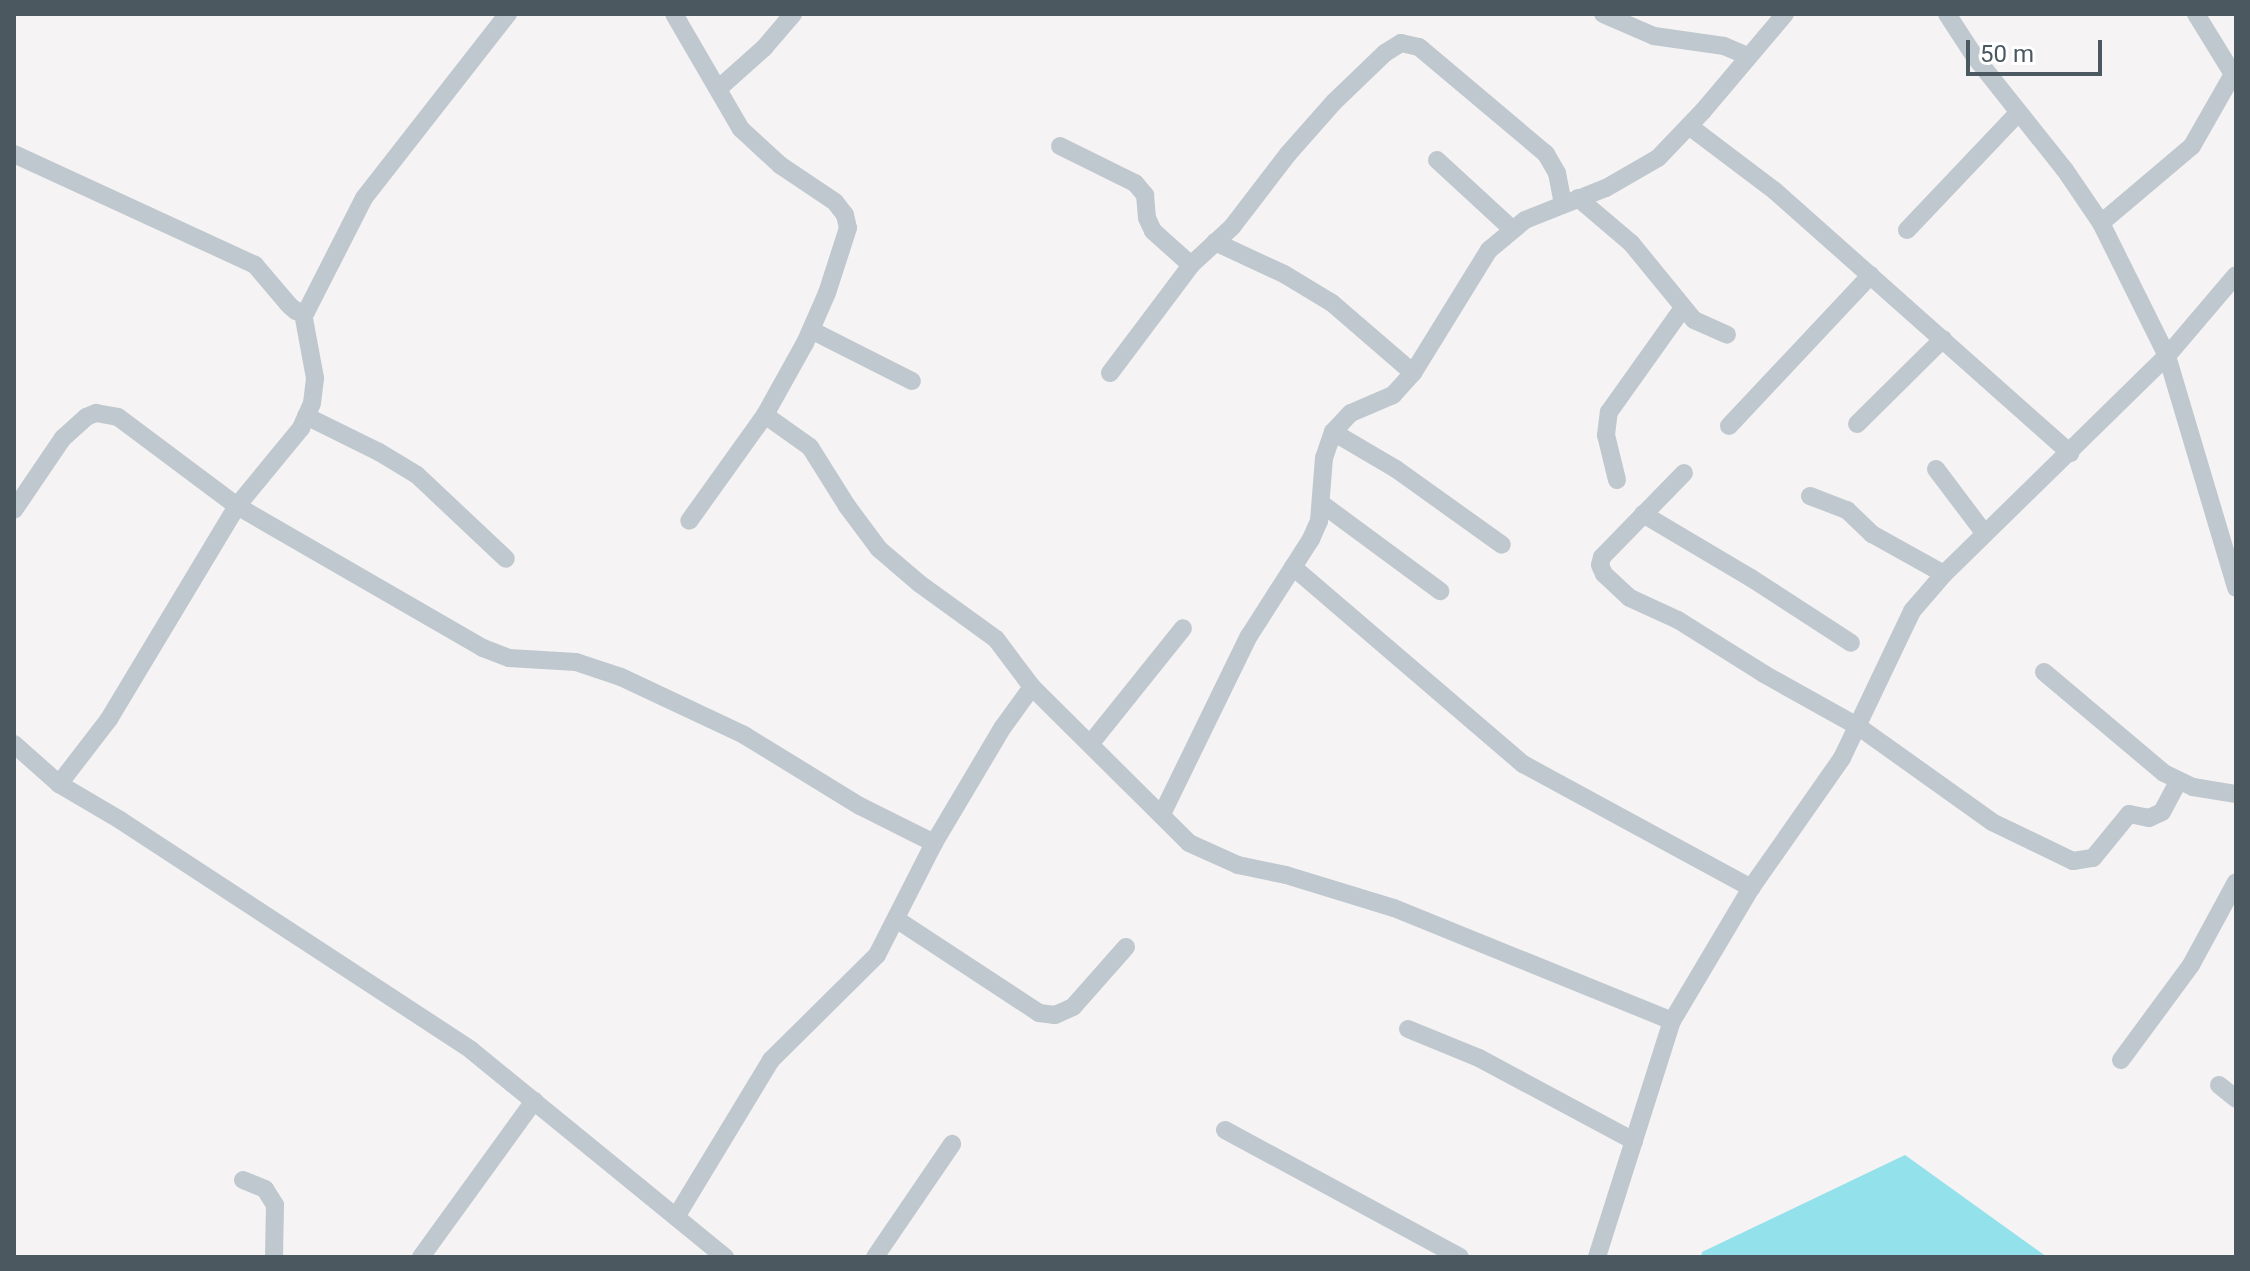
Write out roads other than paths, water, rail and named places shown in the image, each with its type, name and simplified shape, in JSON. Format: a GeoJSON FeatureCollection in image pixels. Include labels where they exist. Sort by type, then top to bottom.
{"type":"FeatureCollection","features":[{"type":"Feature","properties":{"kind":"street"},"geometry":{"type":"LineString","coordinates":[[303,313],[310,307],[336,249],[364,198],[508,14]]}},
{"type":"Feature","properties":{"kind":"street"},"geometry":{"type":"LineString","coordinates":[[674,14],[741,129],[780,165],[835,202],[845,215],[848,228],[811,330],[765,415],[689,521]]}},
{"type":"Feature","properties":{"kind":"street"},"geometry":{"type":"LineString","coordinates":[[718,89],[764,48],[793,14]]}},
{"type":"Feature","properties":{"kind":"street"},"geometry":{"type":"LineString","coordinates":[[1603,14],[1654,36],[1724,46],[1747,56]]}},
{"type":"Feature","properties":{"kind":"street"},"geometry":{"type":"LineString","coordinates":[[1162,814],[1249,636],[1311,539],[1322,504],[1324,458],[1333,432],[1351,413],[1393,395],[1413,373],[1476,268],[1512,229],[1606,188],[1658,158],[1785,14]]}},
{"type":"Feature","properties":{"kind":"street"},"geometry":{"type":"LineString","coordinates":[[1947,14],[2101,223],[2167,356],[2232,560],[2236,588]]}},
{"type":"Feature","properties":{"kind":"street"},"geometry":{"type":"LineString","coordinates":[[2101,223],[2192,146],[2234,76],[2196,14]]}},
{"type":"Feature","properties":{"kind":"street"},"geometry":{"type":"LineString","coordinates":[[1110,373],[1191,265],[1253,202],[1288,154],[1334,102],[1385,53],[1401,43],[1419,47],[1546,154],[1571,201],[1631,243],[1694,320],[1727,335]]}},
{"type":"Feature","properties":{"kind":"street"},"geometry":{"type":"LineString","coordinates":[[1907,230],[2018,113]]}},
{"type":"Feature","properties":{"kind":"street"},"geometry":{"type":"LineString","coordinates":[[1689,126],[1775,191],[2070,453]]}},
{"type":"Feature","properties":{"kind":"street"},"geometry":{"type":"LineString","coordinates":[[1060,146],[1135,183],[1145,195],[1147,218],[1153,231],[1191,265]]}},
{"type":"Feature","properties":{"kind":"street"},"geometry":{"type":"LineString","coordinates":[[14,154],[255,265],[282,299],[303,313]]}},
{"type":"Feature","properties":{"kind":"street"},"geometry":{"type":"LineString","coordinates":[[1437,160],[1512,229]]}},
{"type":"Feature","properties":{"kind":"street"},"geometry":{"type":"LineString","coordinates":[[1215,242],[1284,274],[1332,303],[1413,373]]}},
{"type":"Feature","properties":{"kind":"street"},"geometry":{"type":"LineString","coordinates":[[1729,426],[1871,275]]}},
{"type":"Feature","properties":{"kind":"street"},"geometry":{"type":"LineString","coordinates":[[1597,1257],[1672,1021],[1751,888],[1842,758],[1859,727],[1902,628],[1944,574],[2167,356],[2236,275]]}},
{"type":"Feature","properties":{"kind":"street"},"geometry":{"type":"LineString","coordinates":[[1617,480],[1606,435],[1609,412],[1683,308]]}},
{"type":"Feature","properties":{"kind":"street"},"geometry":{"type":"LineString","coordinates":[[59,784],[109,719],[237,506],[301,428],[315,378],[303,313]]}},
{"type":"Feature","properties":{"kind":"street"},"geometry":{"type":"LineString","coordinates":[[811,330],[912,381]]}},
{"type":"Feature","properties":{"kind":"street"},"geometry":{"type":"LineString","coordinates":[[1857,424],[1943,339]]}},
{"type":"Feature","properties":{"kind":"street"},"geometry":{"type":"LineString","coordinates":[[14,510],[63,438],[86,417],[96,413],[118,417],[237,506],[483,648],[509,658],[576,662],[621,677],[744,735],[860,806],[934,843]]}},
{"type":"Feature","properties":{"kind":"street"},"geometry":{"type":"LineString","coordinates":[[765,415],[810,447],[879,549],[920,584],[996,639],[1032,687],[1189,843],[1209,855],[1394,908],[1672,1021]]}},
{"type":"Feature","properties":{"kind":"street"},"geometry":{"type":"LineString","coordinates":[[306,416],[379,452],[417,475],[506,559]]}},
{"type":"Feature","properties":{"kind":"street"},"geometry":{"type":"LineString","coordinates":[[1333,432],[1396,469],[1502,545]]}},
{"type":"Feature","properties":{"kind":"street"},"geometry":{"type":"LineString","coordinates":[[1936,469],[1985,534]]}},
{"type":"Feature","properties":{"kind":"street"},"geometry":{"type":"LineString","coordinates":[[1684,473],[1602,557],[1600,565],[1604,574],[1630,598],[1678,620],[1764,674],[1859,727],[1992,822],[2073,861],[2093,858],[2129,814],[2149,818],[2162,812],[2178,782]]}},
{"type":"Feature","properties":{"kind":"street"},"geometry":{"type":"LineString","coordinates":[[1810,496],[1847,510],[1872,534],[1944,574]]}},
{"type":"Feature","properties":{"kind":"street"},"geometry":{"type":"LineString","coordinates":[[1322,504],[1440,591]]}},
{"type":"Feature","properties":{"kind":"street"},"geometry":{"type":"LineString","coordinates":[[1643,514],[1751,578],[1851,643]]}},
{"type":"Feature","properties":{"kind":"street"},"geometry":{"type":"LineString","coordinates":[[1293,567],[1523,764],[1751,888]]}},
{"type":"Feature","properties":{"kind":"street"},"geometry":{"type":"LineString","coordinates":[[1091,743],[1183,628]]}},
{"type":"Feature","properties":{"kind":"street"},"geometry":{"type":"LineString","coordinates":[[2044,672],[2178,782],[2236,794]]}},
{"type":"Feature","properties":{"kind":"street"},"geometry":{"type":"LineString","coordinates":[[676,1217],[771,1060],[877,955],[934,843],[1003,727],[1032,687]]}},
{"type":"Feature","properties":{"kind":"street"},"geometry":{"type":"LineString","coordinates":[[14,744],[59,784],[120,820],[471,1050],[725,1257]]}},
{"type":"Feature","properties":{"kind":"street"},"geometry":{"type":"LineString","coordinates":[[2121,1060],[2191,965],[2236,882]]}},
{"type":"Feature","properties":{"kind":"street"},"geometry":{"type":"LineString","coordinates":[[896,919],[1039,1013],[1055,1015],[1073,1007],[1126,947]]}},
{"type":"Feature","properties":{"kind":"street"},"geometry":{"type":"LineString","coordinates":[[1408,1029],[1479,1058],[1634,1141]]}},
{"type":"Feature","properties":{"kind":"street"},"geometry":{"type":"LineString","coordinates":[[2219,1085],[2236,1099]]}},
{"type":"Feature","properties":{"kind":"street"},"geometry":{"type":"LineString","coordinates":[[421,1257],[534,1101]]}},
{"type":"Feature","properties":{"kind":"street"},"geometry":{"type":"LineString","coordinates":[[1225,1130],[1460,1257]]}},
{"type":"Feature","properties":{"kind":"street"},"geometry":{"type":"LineString","coordinates":[[875,1257],[952,1144]]}},
{"type":"Feature","properties":{"kind":"street"},"geometry":{"type":"LineString","coordinates":[[243,1180],[265,1189],[275,1205],[274,1257]]}},
{"type":"Feature","properties":{"kind":"water"},"geometry":{"type":"Polygon","coordinates":[[[1905,1155],[2047,1257],[1701,1257],[1702,1252],[1905,1155]]]}}]}
